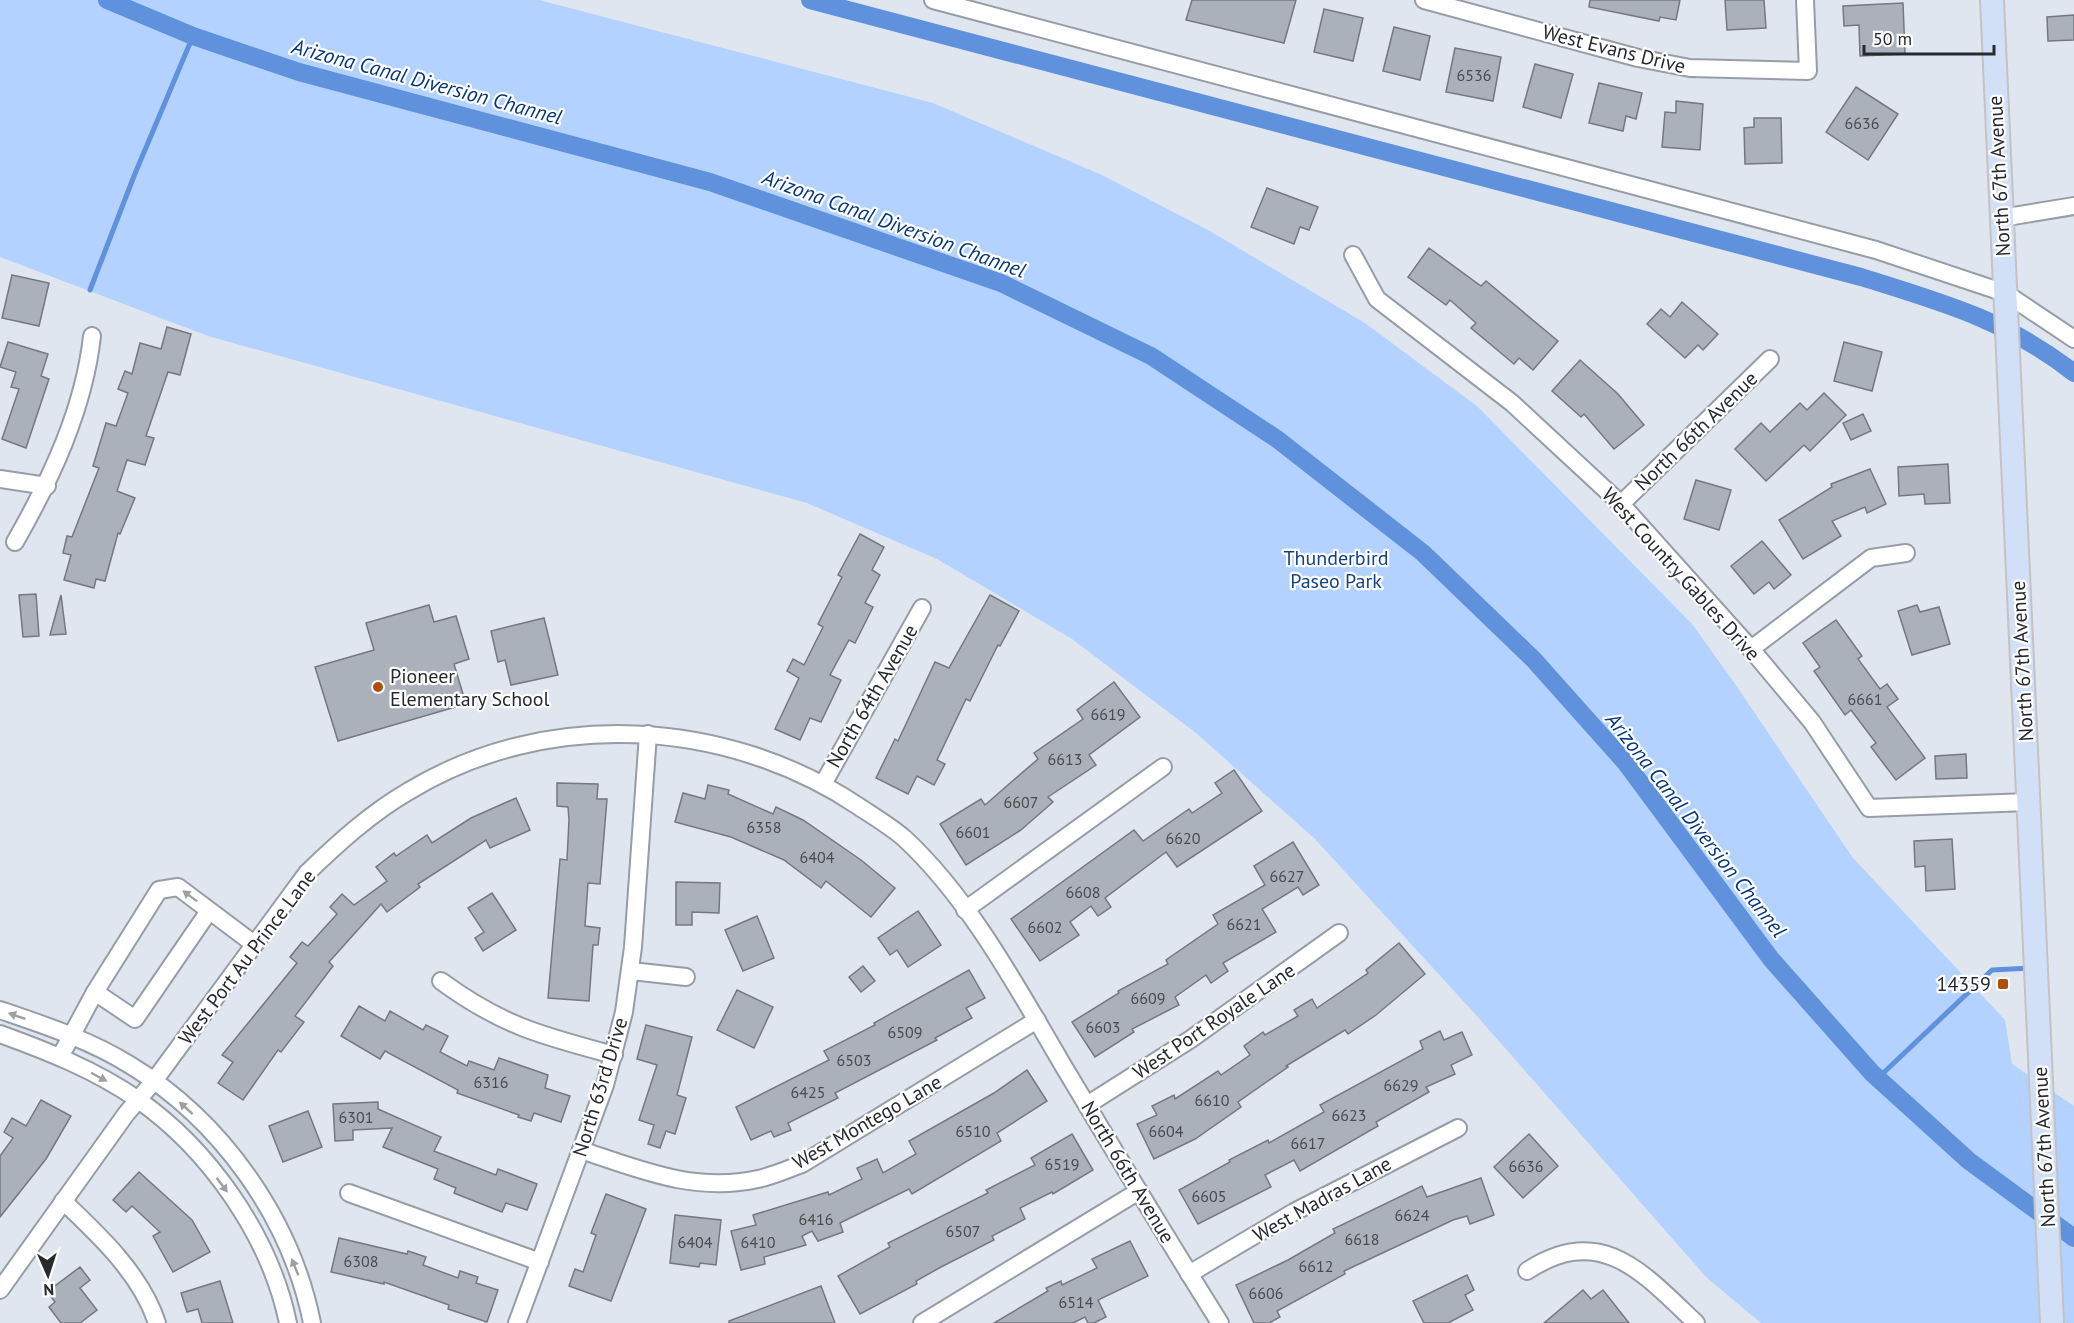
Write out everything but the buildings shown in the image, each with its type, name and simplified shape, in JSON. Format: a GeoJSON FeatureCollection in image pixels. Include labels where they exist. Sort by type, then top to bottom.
{"type":"FeatureCollection","features":[{"type":"Feature","properties":{"kind":"main road","name":"North 67th Avenue"},"geometry":{"type":"LineString","coordinates":[[1992,0],[2052,1323]]}},
{"type":"Feature","properties":{"kind":"street"},"geometry":{"type":"LineString","coordinates":[[933,0],[1876,250],[2005,293],[2074,339]]}},
{"type":"Feature","properties":{"kind":"street","name":"West Evans Drive"},"geometry":{"type":"LineString","coordinates":[[1424,0],[1638,58],[1690,68],[1808,71],[1805,0]]}},
{"type":"Feature","properties":{"kind":"street"},"geometry":{"type":"LineString","coordinates":[[2001,218],[2074,206]]}},
{"type":"Feature","properties":{"kind":"street","name":"West Country Gables Drive"},"geometry":{"type":"LineString","coordinates":[[1353,255],[1377,299],[1512,403],[1621,504],[1751,649],[1826,741],[1869,808],[2028,802]]}},
{"type":"Feature","properties":{"kind":"street"},"geometry":{"type":"LineString","coordinates":[[15,542],[47,486],[80,394],[88,367],[92,336]]}},
{"type":"Feature","properties":{"kind":"street","name":"North 66th Avenue"},"geometry":{"type":"LineString","coordinates":[[1621,504],[1770,359]]}},
{"type":"Feature","properties":{"kind":"street"},"geometry":{"type":"LineString","coordinates":[[0,480],[47,486]]}},
{"type":"Feature","properties":{"kind":"street"},"geometry":{"type":"LineString","coordinates":[[1751,649],[1871,558],[1906,553]]}},
{"type":"Feature","properties":{"kind":"street","name":"North 64th Avenue"},"geometry":{"type":"LineString","coordinates":[[823,784],[922,609]]}},
{"type":"Feature","properties":{"kind":"street","name":"West Port Au Prince Lane"},"geometry":{"type":"LineString","coordinates":[[0,1290],[137,1099],[154,1081],[307,873],[368,819],[409,790],[451,769],[522,745],[563,737],[614,733],[648,734],[737,750],[823,784],[903,837],[965,910],[1037,1020]]}},
{"type":"Feature","properties":{"kind":"street","name":"North 63rd Drive"},"geometry":{"type":"LineString","coordinates":[[517,1323],[614,1055],[631,971],[648,734]]}},
{"type":"Feature","properties":{"kind":"street"},"geometry":{"type":"LineString","coordinates":[[965,910],[1163,767]]}},
{"type":"Feature","properties":{"kind":"street"},"geometry":{"type":"LineString","coordinates":[[60,1057],[94,992],[159,890],[178,887],[254,944]]}},
{"type":"Feature","properties":{"kind":"street"},"geometry":{"type":"LineString","coordinates":[[94,992],[135,1019],[209,911]]}},
{"type":"Feature","properties":{"kind":"street","name":"West Port Royale Lane"},"geometry":{"type":"LineString","coordinates":[[1087,1105],[1191,1039],[1339,933]]}},
{"type":"Feature","properties":{"kind":"street"},"geometry":{"type":"LineString","coordinates":[[631,971],[686,977]]}},
{"type":"Feature","properties":{"kind":"street"},"geometry":{"type":"LineString","coordinates":[[441,981],[490,1014],[516,1027],[614,1055]]}},
{"type":"Feature","properties":{"kind":"street"},"geometry":{"type":"LineString","coordinates":[[0,1010],[100,1048],[154,1081],[200,1120],[251,1179],[269,1209],[302,1283],[312,1323]]}},
{"type":"Feature","properties":{"kind":"street","name":"North 66th Avenue"},"geometry":{"type":"LineString","coordinates":[[1037,1020],[1220,1323]]}},
{"type":"Feature","properties":{"kind":"street","name":"West Montego Lane"},"geometry":{"type":"LineString","coordinates":[[581,1150],[653,1175],[685,1182],[724,1184],[760,1179],[802,1164],[1037,1020]]}},
{"type":"Feature","properties":{"kind":"street"},"geometry":{"type":"LineString","coordinates":[[0,1034],[60,1057],[137,1099],[162,1119],[196,1153],[239,1208],[266,1258],[288,1323]]}},
{"type":"Feature","properties":{"kind":"street","name":"West Madras Lane"},"geometry":{"type":"LineString","coordinates":[[1189,1274],[1294,1212],[1458,1128]]}},
{"type":"Feature","properties":{"kind":"street"},"geometry":{"type":"LineString","coordinates":[[922,1323],[1139,1191]]}},
{"type":"Feature","properties":{"kind":"street"},"geometry":{"type":"LineString","coordinates":[[349,1193],[540,1263]]}},
{"type":"Feature","properties":{"kind":"street"},"geometry":{"type":"LineString","coordinates":[[63,1201],[108,1243],[135,1281],[158,1323]]}},
{"type":"Feature","properties":{"kind":"street"},"geometry":{"type":"LineString","coordinates":[[1527,1271],[1548,1258],[1575,1250],[1603,1253],[1647,1276],[1696,1323]]}},
{"type":"Feature","properties":{"kind":"green space","name":"Thunderbird Paseo Park"},"geometry":{"type":"Polygon","coordinates":[[[0,0],[539,0],[933,103],[1102,175],[1208,230],[1365,323],[1478,407],[1692,624],[1853,858],[2005,1020],[2012,1064],[2074,1106],[2074,1323],[1761,1323],[1707,1278],[1476,1015],[1315,839],[1196,733],[1072,639],[937,559],[807,503],[208,336],[0,257],[0,0]]]}},
{"type":"Feature","properties":{"kind":"waterway","name":"Arizona Canal Diversion Channel"},"geometry":{"type":"LineString","coordinates":[[107,0],[193,36],[299,72],[710,182],[1001,283],[1151,356],[1277,439],[1423,553],[1534,660],[1625,762],[1771,959],[1872,1073],[1969,1161],[2074,1238]]}},
{"type":"Feature","properties":{"kind":"waterway"},"geometry":{"type":"LineString","coordinates":[[810,0],[1861,277],[1972,314],[2024,339],[2074,373]]}},
{"type":"Feature","properties":{"kind":"waterway"},"geometry":{"type":"LineString","coordinates":[[90,290],[134,176],[193,36]]}},
{"type":"Feature","properties":{"kind":"waterway"},"geometry":{"type":"LineString","coordinates":[[1878,1078],[1992,970],[2031,968]]}},
{"type":"Feature","properties":{"kind":"place","name":"Pioneer Elementary School"},"geometry":{"type":"Point","coordinates":[378,687]}},
{"type":"Feature","properties":{"kind":"place","name":"14359"},"geometry":{"type":"Point","coordinates":[2003,984]}}]}
